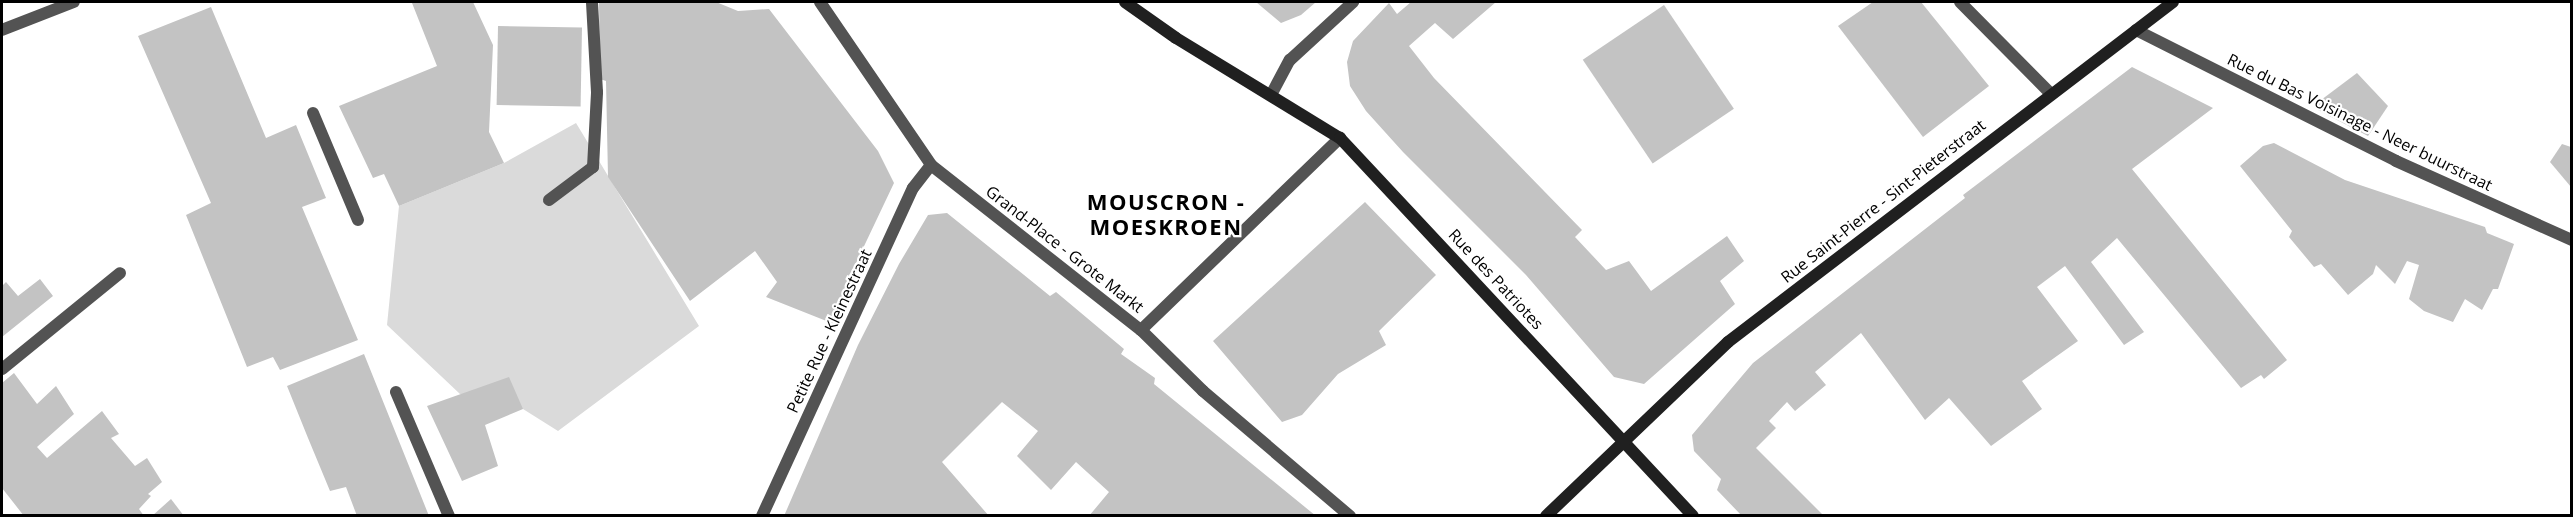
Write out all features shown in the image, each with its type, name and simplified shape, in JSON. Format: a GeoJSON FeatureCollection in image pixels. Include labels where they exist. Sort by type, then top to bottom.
{"type":"FeatureCollection","features":[{"type":"Feature","properties":{"kind":"street"},"geometry":{"type":"LineString","coordinates":[[2,30],[74,2]]}},
{"type":"Feature","properties":{"kind":"street"},"geometry":{"type":"LineString","coordinates":[[549,200],[593,167],[597,92],[592,2]]}},
{"type":"Feature","properties":{"kind":"street","name":"Grand-Place - Grote Markt"},"geometry":{"type":"LineString","coordinates":[[820,2],[931,165],[1141,330],[1341,138]]}},
{"type":"Feature","properties":{"kind":"street"},"geometry":{"type":"LineString","coordinates":[[1125,2],[1176,38],[1341,138]]}},
{"type":"Feature","properties":{"kind":"street"},"geometry":{"type":"LineString","coordinates":[[1271,95],[1290,60],[1353,2]]}},
{"type":"Feature","properties":{"kind":"street"},"geometry":{"type":"LineString","coordinates":[[1960,2],[2050,93]]}},
{"type":"Feature","properties":{"kind":"street","name":"Rue Saint-Pierre - Sint-Pieterstraat"},"geometry":{"type":"LineString","coordinates":[[1546,516],[1627,443],[1728,342],[2050,93],[2174,2]]}},
{"type":"Feature","properties":{"kind":"street","name":"Rue du Bas Voisinage - Neer buurstraat"},"geometry":{"type":"LineString","coordinates":[[2136,30],[2396,161],[2571,240]]}},
{"type":"Feature","properties":{"kind":"street"},"geometry":{"type":"LineString","coordinates":[[313,113],[358,220]]}},
{"type":"Feature","properties":{"kind":"street","name":"Rue des Patriotes"},"geometry":{"type":"LineString","coordinates":[[1341,138],[1693,516]]}},
{"type":"Feature","properties":{"kind":"street","name":"Petite Rue - Kleinestraat"},"geometry":{"type":"LineString","coordinates":[[762,516],[913,188],[931,165]]}},
{"type":"Feature","properties":{"kind":"street"},"geometry":{"type":"LineString","coordinates":[[2,369],[120,273]]}},
{"type":"Feature","properties":{"kind":"street"},"geometry":{"type":"LineString","coordinates":[[1141,330],[1203,391],[1350,516]]}},
{"type":"Feature","properties":{"kind":"street"},"geometry":{"type":"LineString","coordinates":[[396,392],[449,516]]}},
{"type":"Feature","properties":{"kind":"shaded area"},"geometry":{"type":"Polygon","coordinates":[[[576,123],[699,326],[558,431],[523,409],[460,394],[387,325],[399,206],[504,163],[576,123]]]}},
{"type":"Feature","properties":{"kind":"building"},"geometry":{"type":"Polygon","coordinates":[[[473,2],[493,45],[489,132],[504,163],[399,206],[384,174],[373,178],[339,106],[437,66],[412,3],[473,2]]]}},
{"type":"Feature","properties":{"kind":"building"},"geometry":{"type":"Polygon","coordinates":[[[599,2],[716,2],[738,11],[769,9],[878,151],[894,183],[857,261],[834,324],[766,297],[777,282],[755,251],[690,301],[608,177],[606,81],[600,79],[599,2]]]}},
{"type":"Feature","properties":{"kind":"building"},"geometry":{"type":"Polygon","coordinates":[[[1256,2],[1316,2],[1301,15],[1281,23],[1256,2]]]}},
{"type":"Feature","properties":{"kind":"building"},"geometry":{"type":"Polygon","coordinates":[[[1411,2],[1496,2],[1453,39],[1435,23],[1409,46],[1434,78],[1582,230],[1575,237],[1606,270],[1629,261],[1651,291],[1727,236],[1744,261],[1720,281],[1735,304],[1644,384],[1614,377],[1526,275],[1403,152],[1366,111],[1350,86],[1347,62],[1353,41],[1389,3],[1397,14],[1411,2]]]}},
{"type":"Feature","properties":{"kind":"building"},"geometry":{"type":"Polygon","coordinates":[[[1873,2],[1921,2],[1989,86],[1923,137],[1838,26],[1873,2]]]}},
{"type":"Feature","properties":{"kind":"building"},"geometry":{"type":"Polygon","coordinates":[[[1664,5],[1734,109],[1653,163],[1583,60],[1664,5]]]}},
{"type":"Feature","properties":{"kind":"building"},"geometry":{"type":"Polygon","coordinates":[[[211,7],[266,138],[296,125],[326,198],[302,207],[358,340],[280,370],[273,357],[247,367],[186,215],[211,203],[138,36],[211,7]]]}},
{"type":"Feature","properties":{"kind":"building"},"geometry":{"type":"Polygon","coordinates":[[[498,26],[582,27],[581,106],[497,105],[498,26]]]}},
{"type":"Feature","properties":{"kind":"building"},"geometry":{"type":"Polygon","coordinates":[[[2132,67],[2213,108],[2132,169],[2287,360],[2264,379],[2261,375],[2241,388],[2117,238],[2091,262],[2144,332],[2124,345],[2065,266],[2037,287],[2078,341],[2022,381],[2042,409],[1991,446],[1949,398],[1925,420],[1861,333],[1815,372],[1826,385],[1795,411],[1787,402],[1769,421],[1776,428],[1756,448],[1824,516],[1742,516],[1717,490],[1721,479],[1694,451],[1692,435],[1753,363],[1965,198],[1963,195],[2132,67]]]}},
{"type":"Feature","properties":{"kind":"building"},"geometry":{"type":"Polygon","coordinates":[[[2357,73],[2388,106],[2368,136],[2316,109],[2321,100],[2357,73]]]}},
{"type":"Feature","properties":{"kind":"building"},"geometry":{"type":"Polygon","coordinates":[[[2274,143],[2345,180],[2485,227],[2487,233],[2514,244],[2498,289],[2493,289],[2482,310],[2465,299],[2453,322],[2424,311],[2409,299],[2419,265],[2407,261],[2395,284],[2376,265],[2373,274],[2348,295],[2321,264],[2314,267],[2289,237],[2292,231],[2240,166],[2263,146],[2274,143]]]}},
{"type":"Feature","properties":{"kind":"building"},"geometry":{"type":"Polygon","coordinates":[[[2562,144],[2571,147],[2571,187],[2550,162],[2562,144]]]}},
{"type":"Feature","properties":{"kind":"building"},"geometry":{"type":"Polygon","coordinates":[[[1365,202],[1436,275],[1379,331],[1386,345],[1338,374],[1302,415],[1282,422],[1213,341],[1365,202]]]}},
{"type":"Feature","properties":{"kind":"building"},"geometry":{"type":"Polygon","coordinates":[[[947,213],[1050,296],[1056,292],[1124,349],[1121,354],[1155,378],[1154,384],[1316,516],[1089,516],[1109,492],[1076,462],[1051,490],[1017,456],[1038,431],[1002,402],[942,462],[989,516],[784,516],[858,345],[899,264],[928,215],[947,213]]]}},
{"type":"Feature","properties":{"kind":"building"},"geometry":{"type":"Polygon","coordinates":[[[40,279],[53,296],[2,337],[2,286],[6,282],[18,296],[40,279]]]}},
{"type":"Feature","properties":{"kind":"building"},"geometry":{"type":"Polygon","coordinates":[[[364,354],[429,516],[357,516],[346,487],[330,491],[287,386],[364,354]]]}},
{"type":"Feature","properties":{"kind":"building"},"geometry":{"type":"Polygon","coordinates":[[[14,373],[37,404],[56,386],[74,414],[37,447],[47,458],[102,411],[119,434],[111,438],[135,466],[147,458],[162,482],[148,494],[151,496],[139,509],[144,516],[24,516],[2,488],[2,383],[14,373]]]}},
{"type":"Feature","properties":{"kind":"building"},"geometry":{"type":"Polygon","coordinates":[[[509,377],[523,409],[485,425],[498,466],[462,481],[427,406],[509,377]]]}},
{"type":"Feature","properties":{"kind":"building"},"geometry":{"type":"Polygon","coordinates":[[[171,499],[184,516],[152,516],[171,499]]]}},
{"type":"Feature","properties":{"kind":"district","name":"MOUSCRON - MOESKROEN"},"geometry":{"type":"Point","coordinates":[1166,214]}}]}
